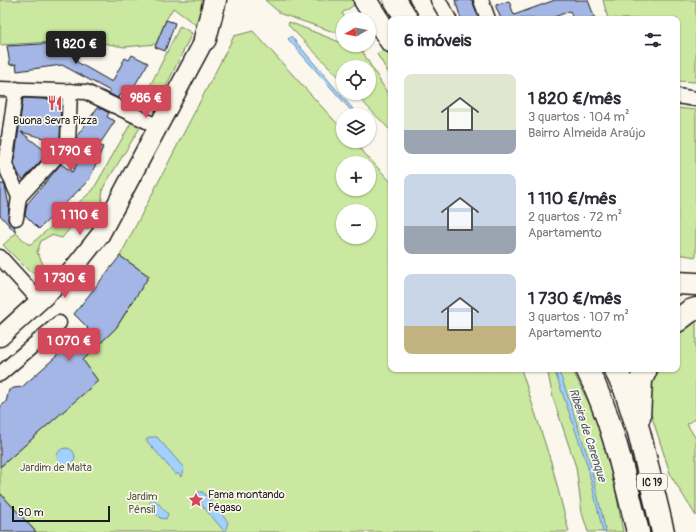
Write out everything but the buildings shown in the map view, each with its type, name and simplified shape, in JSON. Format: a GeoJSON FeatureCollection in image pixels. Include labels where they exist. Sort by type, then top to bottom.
{"type":"FeatureCollection","features":[{"type":"Feature","properties":{"kind":"highway"},"geometry":{"type":"LineString","coordinates":[[205,39],[214,0]]}},
{"type":"Feature","properties":{"kind":"highway"},"geometry":{"type":"LineString","coordinates":[[365,0],[388,36]]}},
{"type":"Feature","properties":{"kind":"highway"},"geometry":{"type":"LineString","coordinates":[[395,0],[405,16]]}},
{"type":"Feature","properties":{"kind":"highway"},"geometry":{"type":"LineString","coordinates":[[680,283],[696,284]]}},
{"type":"Feature","properties":{"kind":"highway"},"geometry":{"type":"LineString","coordinates":[[680,319],[696,308]]}},
{"type":"Feature","properties":{"kind":"highway","name":"IC 19"},"geometry":{"type":"LineString","coordinates":[[589,372],[597,388],[616,439],[638,532]]}},
{"type":"Feature","properties":{"kind":"highway","name":"IC 19"},"geometry":{"type":"LineString","coordinates":[[616,372],[625,390],[639,432],[663,532]]}},
{"type":"Feature","properties":{"kind":"highway"},"geometry":{"type":"LineString","coordinates":[[639,432],[640,380],[644,372]]}},
{"type":"Feature","properties":{"kind":"street"},"geometry":{"type":"LineString","coordinates":[[438,0],[447,16]]}},
{"type":"Feature","properties":{"kind":"street"},"geometry":{"type":"LineString","coordinates":[[486,0],[488,16]]}},
{"type":"Feature","properties":{"kind":"street"},"geometry":{"type":"LineString","coordinates":[[486,0],[495,16]]}},
{"type":"Feature","properties":{"kind":"street"},"geometry":{"type":"LineString","coordinates":[[0,337],[69,274],[100,235],[205,39]]}},
{"type":"Feature","properties":{"kind":"street"},"geometry":{"type":"LineString","coordinates":[[0,89],[86,92],[159,127]]}},
{"type":"Feature","properties":{"kind":"street"},"geometry":{"type":"LineString","coordinates":[[16,89],[5,165],[19,197],[16,218]]}},
{"type":"Feature","properties":{"kind":"street"},"geometry":{"type":"LineString","coordinates":[[19,197],[68,144],[70,91]]}},
{"type":"Feature","properties":{"kind":"street"},"geometry":{"type":"LineString","coordinates":[[680,96],[696,99]]}},
{"type":"Feature","properties":{"kind":"street"},"geometry":{"type":"LineString","coordinates":[[0,257],[40,301]]}},
{"type":"Feature","properties":{"kind":"street"},"geometry":{"type":"LineString","coordinates":[[0,374],[59,323]]}},
{"type":"Feature","properties":{"kind":"green space"},"geometry":{"type":"Polygon","coordinates":[[[0,0],[205,0],[196,25],[173,8],[166,20],[156,44],[124,47],[87,40],[0,45],[0,0]]]}},
{"type":"Feature","properties":{"kind":"green space"},"geometry":{"type":"Polygon","coordinates":[[[265,0],[354,0],[356,4],[344,12],[336,12],[336,33],[281,14],[265,0]]]}},
{"type":"Feature","properties":{"kind":"green space"},"geometry":{"type":"Polygon","coordinates":[[[603,0],[696,0],[696,82],[680,81],[680,16],[607,16],[603,0]]]}},
{"type":"Feature","properties":{"kind":"green space"},"geometry":{"type":"Polygon","coordinates":[[[289,22],[336,41],[336,52],[363,52],[367,60],[336,60],[336,74],[288,25],[289,22]]]}},
{"type":"Feature","properties":{"kind":"green space"},"geometry":{"type":"Polygon","coordinates":[[[180,26],[192,33],[155,109],[139,102],[152,82],[180,26]]]}},
{"type":"Feature","properties":{"kind":"green space"},"geometry":{"type":"Polygon","coordinates":[[[253,31],[336,122],[336,148],[359,148],[367,156],[336,156],[336,196],[376,196],[376,166],[388,179],[388,372],[522,372],[551,462],[569,532],[36,532],[0,493],[0,467],[62,412],[83,360],[116,328],[149,276],[120,256],[234,36],[253,31]]]}},
{"type":"Feature","properties":{"kind":"green space"},"geometry":{"type":"Polygon","coordinates":[[[385,49],[388,54],[388,72],[377,54],[385,49]]]}},
{"type":"Feature","properties":{"kind":"green space"},"geometry":{"type":"Polygon","coordinates":[[[376,74],[388,94],[388,128],[376,116],[376,108],[369,108],[361,100],[376,100],[376,74]]]}},
{"type":"Feature","properties":{"kind":"green space"},"geometry":{"type":"Polygon","coordinates":[[[680,108],[696,110],[696,257],[680,254],[680,108]]]}},
{"type":"Feature","properties":{"kind":"green space"},"geometry":{"type":"Polygon","coordinates":[[[132,121],[141,126],[103,188],[101,206],[89,228],[84,229],[68,212],[93,190],[132,121]]]}},
{"type":"Feature","properties":{"kind":"green space"},"geometry":{"type":"Polygon","coordinates":[[[66,214],[72,221],[72,226],[62,238],[51,235],[41,241],[37,252],[43,264],[35,273],[29,271],[3,245],[16,233],[28,244],[31,244],[66,214]]]}},
{"type":"Feature","properties":{"kind":"green space"},"geometry":{"type":"Polygon","coordinates":[[[696,315],[696,418],[687,424],[696,439],[696,516],[671,476],[649,408],[649,384],[653,372],[680,372],[680,329],[696,315]]]}},
{"type":"Feature","properties":{"kind":"green space"},"geometry":{"type":"Polygon","coordinates":[[[548,372],[574,372],[596,417],[612,469],[623,532],[588,532],[582,513],[576,467],[553,398],[548,372]]]}},
{"type":"Feature","properties":{"kind":"water"},"geometry":{"type":"Polygon","coordinates":[[[291,36],[336,89],[336,93],[288,39],[291,36]]]}},
{"type":"Feature","properties":{"kind":"water"},"geometry":{"type":"Polygon","coordinates":[[[342,100],[345,100],[352,108],[349,108],[342,100]]]}},
{"type":"Feature","properties":{"kind":"water"},"geometry":{"type":"Polygon","coordinates":[[[555,372],[558,372],[562,379],[590,463],[606,532],[603,532],[587,464],[555,372]]]}},
{"type":"Feature","properties":{"kind":"water"},"geometry":{"type":"Polygon","coordinates":[[[150,437],[157,437],[184,468],[181,477],[178,473],[176,475],[146,440],[150,437]]]}},
{"type":"Feature","properties":{"kind":"water"},"geometry":{"type":"Polygon","coordinates":[[[66,448],[72,451],[75,457],[72,463],[66,466],[60,463],[57,457],[60,451],[66,448]]]}},
{"type":"Feature","properties":{"kind":"water"},"geometry":{"type":"Polygon","coordinates":[[[203,492],[228,522],[225,532],[200,503],[201,502],[195,493],[203,492]]]}},
{"type":"Feature","properties":{"kind":"water"},"geometry":{"type":"Polygon","coordinates":[[[154,499],[168,514],[166,519],[160,518],[152,510],[150,502],[154,499]]]}},
{"type":"Feature","properties":{"kind":"place","name":"Buona Sevra Pizza"},"geometry":{"type":"Point","coordinates":[55,103]}},
{"type":"Feature","properties":{"kind":"place","name":"Fama montando Pégaso"},"geometry":{"type":"Point","coordinates":[196,500]}},
{"type":"Feature","properties":{"kind":"water label","name":"Ribeira de Carenque"},"geometry":{"type":"Point","coordinates":[588,435]}},
{"type":"Feature","properties":{"kind":"park label","name":"Jardim de Malta"},"geometry":{"type":"Point","coordinates":[56,467]}},
{"type":"Feature","properties":{"kind":"park label","name":"Jardim Pênsil"},"geometry":{"type":"Point","coordinates":[142,502]}}]}
